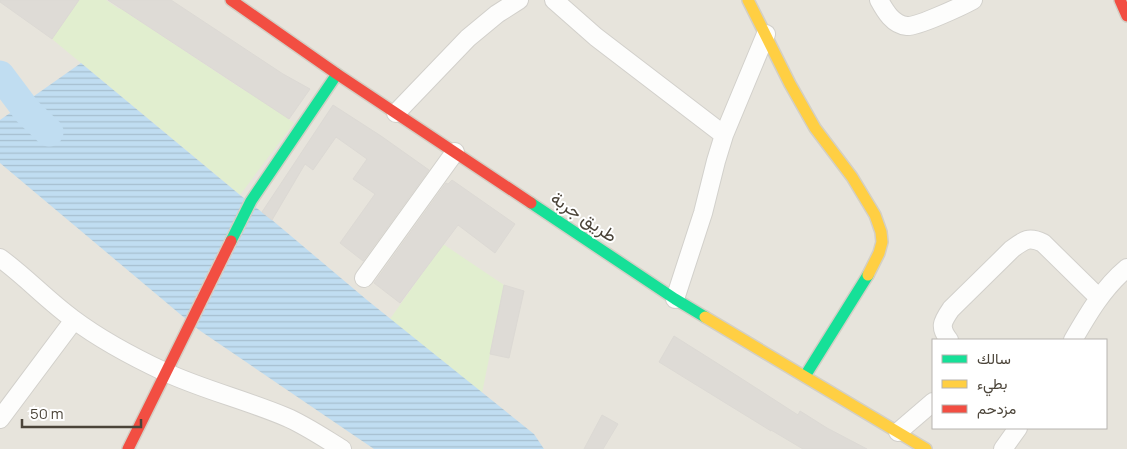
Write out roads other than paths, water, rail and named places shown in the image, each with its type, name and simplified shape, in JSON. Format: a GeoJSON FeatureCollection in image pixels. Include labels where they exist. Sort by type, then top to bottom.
{"type":"FeatureCollection","features":[{"type":"Feature","properties":{"kind":"street"},"geometry":{"type":"LineString","coordinates":[[396,114],[468,38],[497,14],[519,0]]}},
{"type":"Feature","properties":{"kind":"street"},"geometry":{"type":"LineString","coordinates":[[554,0],[596,37],[724,135]]}},
{"type":"Feature","properties":{"kind":"street"},"geometry":{"type":"LineString","coordinates":[[748,0],[790,84],[815,128],[852,177],[875,215],[881,232],[882,242],[871,271],[805,376]]}},
{"type":"Feature","properties":{"kind":"street"},"geometry":{"type":"LineString","coordinates":[[879,0],[886,12],[898,23],[908,26],[920,24],[973,0]]}},
{"type":"Feature","properties":{"kind":"street"},"geometry":{"type":"LineString","coordinates":[[1120,0],[1127,16]]}},
{"type":"Feature","properties":{"kind":"street","name":"طريق جربة"},"geometry":{"type":"LineString","coordinates":[[240,3],[337,74],[675,299],[926,449]]}},
{"type":"Feature","properties":{"kind":"street"},"geometry":{"type":"LineString","coordinates":[[675,299],[703,213],[724,135],[766,34]]}},
{"type":"Feature","properties":{"kind":"street"},"geometry":{"type":"LineString","coordinates":[[128,449],[251,200],[337,74]]}},
{"type":"Feature","properties":{"kind":"street"},"geometry":{"type":"LineString","coordinates":[[364,278],[455,152]]}},
{"type":"Feature","properties":{"kind":"street"},"geometry":{"type":"LineString","coordinates":[[948,339],[943,331],[943,325],[945,318],[951,310],[1012,249],[1023,241],[1030,239],[1043,244],[1099,298]]}},
{"type":"Feature","properties":{"kind":"street"},"geometry":{"type":"LineString","coordinates":[[0,258],[17,270],[74,320],[111,344],[166,372],[287,417],[342,449]]}},
{"type":"Feature","properties":{"kind":"street"},"geometry":{"type":"LineString","coordinates":[[1074,339],[1093,306],[1107,287],[1127,268]]}},
{"type":"Feature","properties":{"kind":"street"},"geometry":{"type":"LineString","coordinates":[[0,419],[74,320]]}},
{"type":"Feature","properties":{"kind":"street"},"geometry":{"type":"LineString","coordinates":[[898,432],[932,403]]}},
{"type":"Feature","properties":{"kind":"street"},"geometry":{"type":"LineString","coordinates":[[1003,449],[1017,429]]}},
{"type":"Feature","properties":{"kind":"water"},"geometry":{"type":"Polygon","coordinates":[[[81,63],[367,300],[534,434],[544,449],[374,449],[199,330],[0,163],[0,120],[81,63]]]}},
{"type":"Feature","properties":{"kind":"waterway"},"geometry":{"type":"LineString","coordinates":[[0,75],[27,111],[49,132]]}}]}
